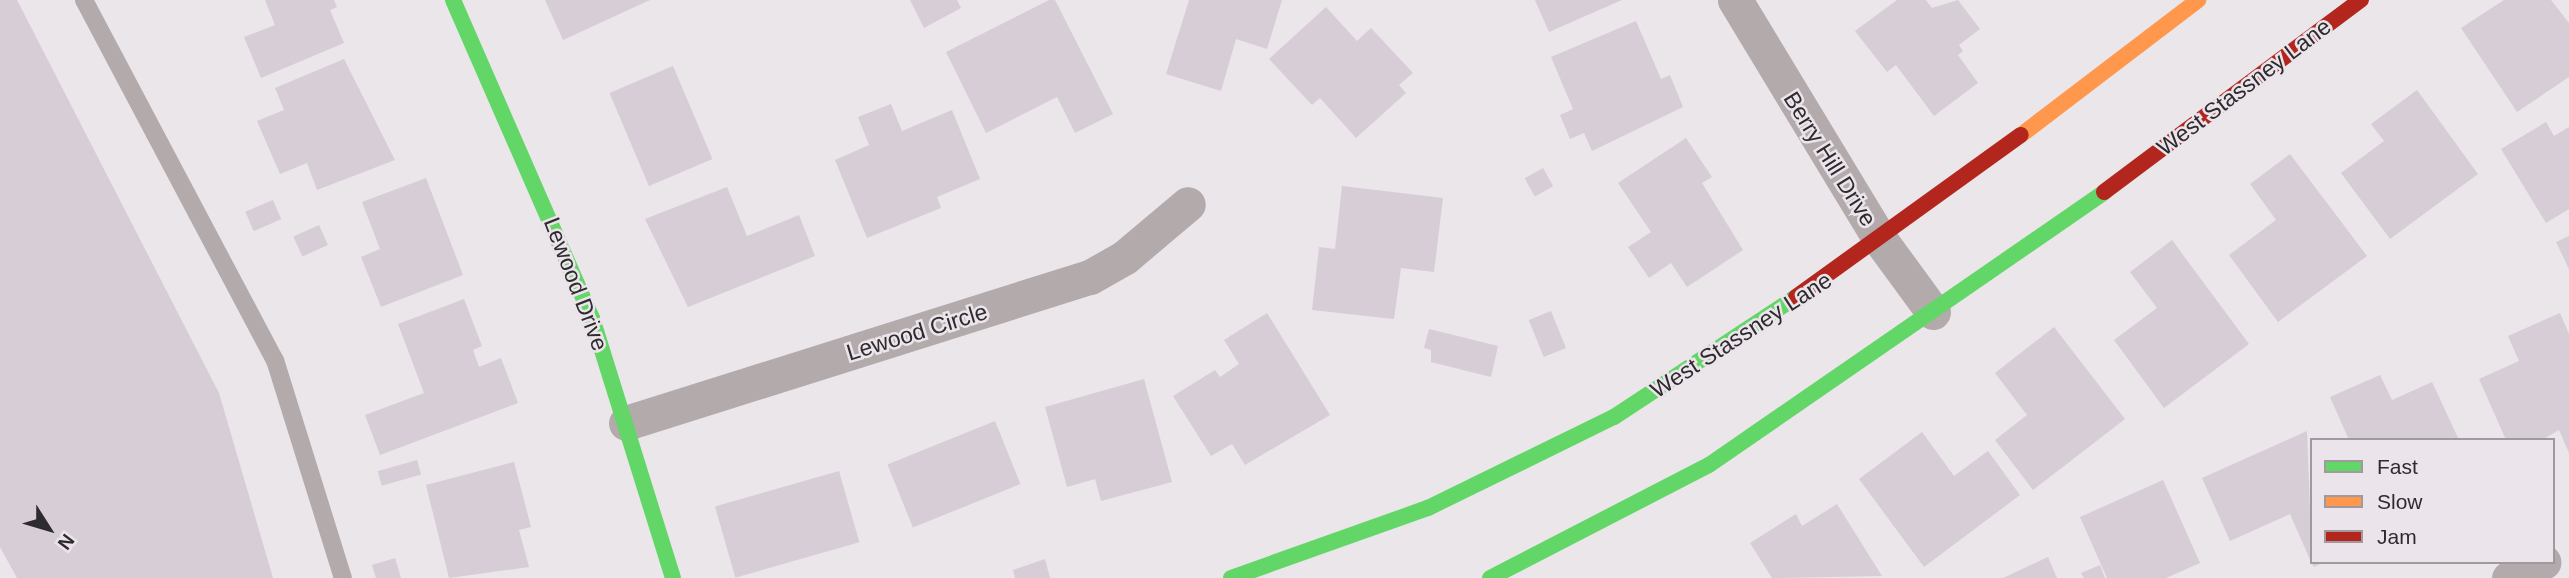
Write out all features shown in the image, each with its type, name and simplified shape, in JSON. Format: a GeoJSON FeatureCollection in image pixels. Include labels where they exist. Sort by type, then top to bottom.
{"type":"FeatureCollection","features":[{"type":"Feature","properties":{"kind":"main road","name":"Lewood Drive"},"geometry":{"type":"LineString","coordinates":[[453,0],[555,225],[626,423],[673,578]]}},
{"type":"Feature","properties":{"kind":"main road","name":"West Stassney Lane"},"geometry":{"type":"LineString","coordinates":[[1231,578],[1428,508],[1614,417],[1881,242],[2199,0]]}},
{"type":"Feature","properties":{"kind":"main road","name":"West Stassney Lane"},"geometry":{"type":"LineString","coordinates":[[1490,578],[1709,466],[1933,312],[2361,0]]}},
{"type":"Feature","properties":{"kind":"street","name":"Berry Hill Drive"},"geometry":{"type":"LineString","coordinates":[[1735,0],[1881,242],[1933,312]]}},
{"type":"Feature","properties":{"kind":"street","name":"Lewood Circle"},"geometry":{"type":"LineString","coordinates":[[626,423],[1090,277],[1125,257],[1188,204]]}},
{"type":"Feature","properties":{"kind":"street"},"geometry":{"type":"LineString","coordinates":[[2509,578],[2539,564]]}},
{"type":"Feature","properties":{"kind":"lane"},"geometry":{"type":"LineString","coordinates":[[84,0],[275,360],[344,578]]}},
{"type":"Feature","properties":{"kind":"building"},"geometry":{"type":"Polygon","coordinates":[[[0,0],[17,0],[219,393],[273,578],[17,578],[0,547],[0,0]]]}},
{"type":"Feature","properties":{"kind":"building"},"geometry":{"type":"Polygon","coordinates":[[[265,0],[334,0],[337,7],[330,10],[344,43],[261,78],[244,37],[275,25],[265,0]]]}},
{"type":"Feature","properties":{"kind":"building"},"geometry":{"type":"Polygon","coordinates":[[[545,0],[650,0],[563,40],[545,0]]]}},
{"type":"Feature","properties":{"kind":"building"},"geometry":{"type":"Polygon","coordinates":[[[910,0],[957,0],[961,8],[924,28],[910,0]]]}},
{"type":"Feature","properties":{"kind":"building"},"geometry":{"type":"Polygon","coordinates":[[[1049,0],[1055,0],[1113,114],[1075,133],[1057,97],[986,133],[946,52],[1049,0]]]}},
{"type":"Feature","properties":{"kind":"building"},"geometry":{"type":"Polygon","coordinates":[[[1189,0],[1282,0],[1267,49],[1236,39],[1221,91],[1166,74],[1189,0]]]}},
{"type":"Feature","properties":{"kind":"building"},"geometry":{"type":"Polygon","coordinates":[[[1535,0],[1622,0],[1549,32],[1535,0]]]}},
{"type":"Feature","properties":{"kind":"building"},"geometry":{"type":"Polygon","coordinates":[[[1897,0],[1926,0],[1932,8],[1958,0],[1980,29],[1959,45],[1963,51],[1958,55],[1978,83],[1934,116],[1896,65],[1887,72],[1855,31],[1897,0]]]}},
{"type":"Feature","properties":{"kind":"building"},"geometry":{"type":"Polygon","coordinates":[[[2504,0],[2551,0],[2569,23],[2569,77],[2517,112],[2461,28],[2504,0]]]}},
{"type":"Feature","properties":{"kind":"building"},"geometry":{"type":"Polygon","coordinates":[[[1326,7],[1357,41],[1371,28],[1413,73],[1399,85],[1406,93],[1356,138],[1320,98],[1312,105],[1269,59],[1326,7]]]}},
{"type":"Feature","properties":{"kind":"building"},"geometry":{"type":"Polygon","coordinates":[[[1636,21],[1661,79],[1670,75],[1683,107],[1592,151],[1584,133],[1570,139],[1560,115],[1573,109],[1551,57],[1636,21]]]}},
{"type":"Feature","properties":{"kind":"building"},"geometry":{"type":"Polygon","coordinates":[[[344,59],[395,160],[317,190],[307,163],[280,174],[257,121],[284,110],[275,88],[344,59]]]}},
{"type":"Feature","properties":{"kind":"building"},"geometry":{"type":"Polygon","coordinates":[[[673,66],[712,159],[649,186],[609,93],[673,66]]]}},
{"type":"Feature","properties":{"kind":"building"},"geometry":{"type":"Polygon","coordinates":[[[2417,90],[2478,174],[2390,239],[2341,173],[2384,141],[2371,124],[2417,90]]]}},
{"type":"Feature","properties":{"kind":"building"},"geometry":{"type":"Polygon","coordinates":[[[891,104],[902,131],[952,110],[980,179],[937,197],[941,208],[867,238],[835,160],[869,145],[858,117],[891,104]]]}},
{"type":"Feature","properties":{"kind":"building"},"geometry":{"type":"Polygon","coordinates":[[[2546,122],[2554,136],[2569,127],[2569,209],[2546,223],[2501,149],[2546,122]]]}},
{"type":"Feature","properties":{"kind":"building"},"geometry":{"type":"Polygon","coordinates":[[[1686,138],[1712,177],[1702,183],[1743,250],[1687,287],[1671,263],[1649,278],[1628,247],[1651,232],[1618,183],[1686,138]]]}},
{"type":"Feature","properties":{"kind":"building"},"geometry":{"type":"Polygon","coordinates":[[[2290,154],[2367,256],[2278,322],[2229,255],[2276,220],[2250,184],[2290,154]]]}},
{"type":"Feature","properties":{"kind":"building"},"geometry":{"type":"Polygon","coordinates":[[[1543,168],[1553,186],[1535,197],[1525,178],[1543,168]]]}},
{"type":"Feature","properties":{"kind":"building"},"geometry":{"type":"Polygon","coordinates":[[[426,178],[463,275],[381,307],[361,257],[380,249],[362,202],[426,178]]]}},
{"type":"Feature","properties":{"kind":"building"},"geometry":{"type":"Polygon","coordinates":[[[1342,186],[1443,198],[1434,272],[1401,268],[1394,319],[1312,310],[1319,247],[1335,249],[1342,186]]]}},
{"type":"Feature","properties":{"kind":"building"},"geometry":{"type":"Polygon","coordinates":[[[727,187],[747,236],[799,215],[815,256],[688,307],[645,219],[727,187]]]}},
{"type":"Feature","properties":{"kind":"building"},"geometry":{"type":"Polygon","coordinates":[[[273,200],[281,219],[254,231],[245,212],[273,200]]]}},
{"type":"Feature","properties":{"kind":"building"},"geometry":{"type":"Polygon","coordinates":[[[319,225],[328,245],[302,256],[293,236],[319,225]]]}},
{"type":"Feature","properties":{"kind":"building"},"geometry":{"type":"Polygon","coordinates":[[[2569,236],[2569,269],[2556,242],[2569,236]]]}},
{"type":"Feature","properties":{"kind":"building"},"geometry":{"type":"Polygon","coordinates":[[[2172,240],[2249,344],[2164,408],[2114,340],[2157,308],[2130,272],[2172,240]]]}},
{"type":"Feature","properties":{"kind":"building"},"geometry":{"type":"Polygon","coordinates":[[[464,299],[482,346],[473,350],[479,367],[501,358],[518,403],[380,455],[365,415],[424,393],[398,324],[464,299]]]}},
{"type":"Feature","properties":{"kind":"building"},"geometry":{"type":"Polygon","coordinates":[[[1551,311],[1566,348],[1544,357],[1529,320],[1551,311]]]}},
{"type":"Feature","properties":{"kind":"building"},"geometry":{"type":"Polygon","coordinates":[[[1267,313],[1330,415],[1245,465],[1232,444],[1211,456],[1173,396],[1215,370],[1220,377],[1239,364],[1224,340],[1267,313]]]}},
{"type":"Feature","properties":{"kind":"building"},"geometry":{"type":"Polygon","coordinates":[[[2560,313],[2569,334],[2569,453],[2559,430],[2545,438],[2505,438],[2479,379],[2519,361],[2508,336],[2560,313]]]}},
{"type":"Feature","properties":{"kind":"building"},"geometry":{"type":"Polygon","coordinates":[[[2054,327],[2125,419],[2033,490],[1995,440],[2027,415],[1995,373],[2054,327]]]}},
{"type":"Feature","properties":{"kind":"building"},"geometry":{"type":"Polygon","coordinates":[[[1429,329],[1498,346],[1491,377],[1431,362],[1431,350],[1424,348],[1429,329]]]}},
{"type":"Feature","properties":{"kind":"building"},"geometry":{"type":"Polygon","coordinates":[[[2380,375],[2392,400],[2432,382],[2458,438],[2348,438],[2330,397],[2380,375]]]}},
{"type":"Feature","properties":{"kind":"building"},"geometry":{"type":"Polygon","coordinates":[[[1144,379],[1172,482],[1101,501],[1095,479],[1067,487],[1045,407],[1144,379]]]}},
{"type":"Feature","properties":{"kind":"building"},"geometry":{"type":"Polygon","coordinates":[[[995,421],[1020,484],[913,528],[887,464],[995,421]]]}},
{"type":"Feature","properties":{"kind":"building"},"geometry":{"type":"Polygon","coordinates":[[[2307,431],[2310,560],[2290,514],[2230,541],[2202,478],[2307,431]]]}},
{"type":"Feature","properties":{"kind":"building"},"geometry":{"type":"Polygon","coordinates":[[[1922,432],[1954,476],[1988,451],[2020,495],[1924,567],[1859,479],[1922,432]]]}},
{"type":"Feature","properties":{"kind":"building"},"geometry":{"type":"Polygon","coordinates":[[[417,460],[421,474],[382,486],[378,471],[417,460]]]}},
{"type":"Feature","properties":{"kind":"building"},"geometry":{"type":"Polygon","coordinates":[[[514,462],[531,527],[519,530],[529,567],[449,578],[426,485],[514,462]]]}},
{"type":"Feature","properties":{"kind":"building"},"geometry":{"type":"Polygon","coordinates":[[[839,471],[859,542],[735,578],[715,507],[839,471]]]}},
{"type":"Feature","properties":{"kind":"building"},"geometry":{"type":"Polygon","coordinates":[[[2163,480],[2200,563],[2166,578],[2107,578],[2080,517],[2163,480]]]}},
{"type":"Feature","properties":{"kind":"building"},"geometry":{"type":"Polygon","coordinates":[[[1837,504],[1882,576],[1772,578],[1750,543],[1796,514],[1802,526],[1837,504]]]}},
{"type":"Feature","properties":{"kind":"building"},"geometry":{"type":"Polygon","coordinates":[[[2048,557],[2057,578],[2003,578],[2048,557]]]}},
{"type":"Feature","properties":{"kind":"building"},"geometry":{"type":"Polygon","coordinates":[[[395,558],[401,578],[376,578],[372,565],[395,558]]]}},
{"type":"Feature","properties":{"kind":"building"},"geometry":{"type":"Polygon","coordinates":[[[1045,559],[1050,578],[1015,578],[1013,570],[1045,559]]]}},
{"type":"Feature","properties":{"kind":"building"},"geometry":{"type":"Polygon","coordinates":[[[2100,565],[2105,578],[2084,578],[2081,573],[2100,565]]]}},
{"type":"Feature","properties":{"kind":"traffic: fast"},"geometry":{"type":"LineString","coordinates":[[453,0],[592,318],[673,578]]}},
{"type":"Feature","properties":{"kind":"traffic: fast"},"geometry":{"type":"LineString","coordinates":[[1490,578],[1709,465],[2104,192]]}},
{"type":"Feature","properties":{"kind":"traffic: fast"},"geometry":{"type":"LineString","coordinates":[[1231,578],[1428,508],[1614,417],[1796,297]]}},
{"type":"Feature","properties":{"kind":"traffic: slow"},"geometry":{"type":"LineString","coordinates":[[2021,135],[2198,0]]}},
{"type":"Feature","properties":{"kind":"traffic: jam"},"geometry":{"type":"LineString","coordinates":[[2104,192],[2361,0]]}},
{"type":"Feature","properties":{"kind":"traffic: jam"},"geometry":{"type":"LineString","coordinates":[[1796,297],[2021,135]]}}]}
